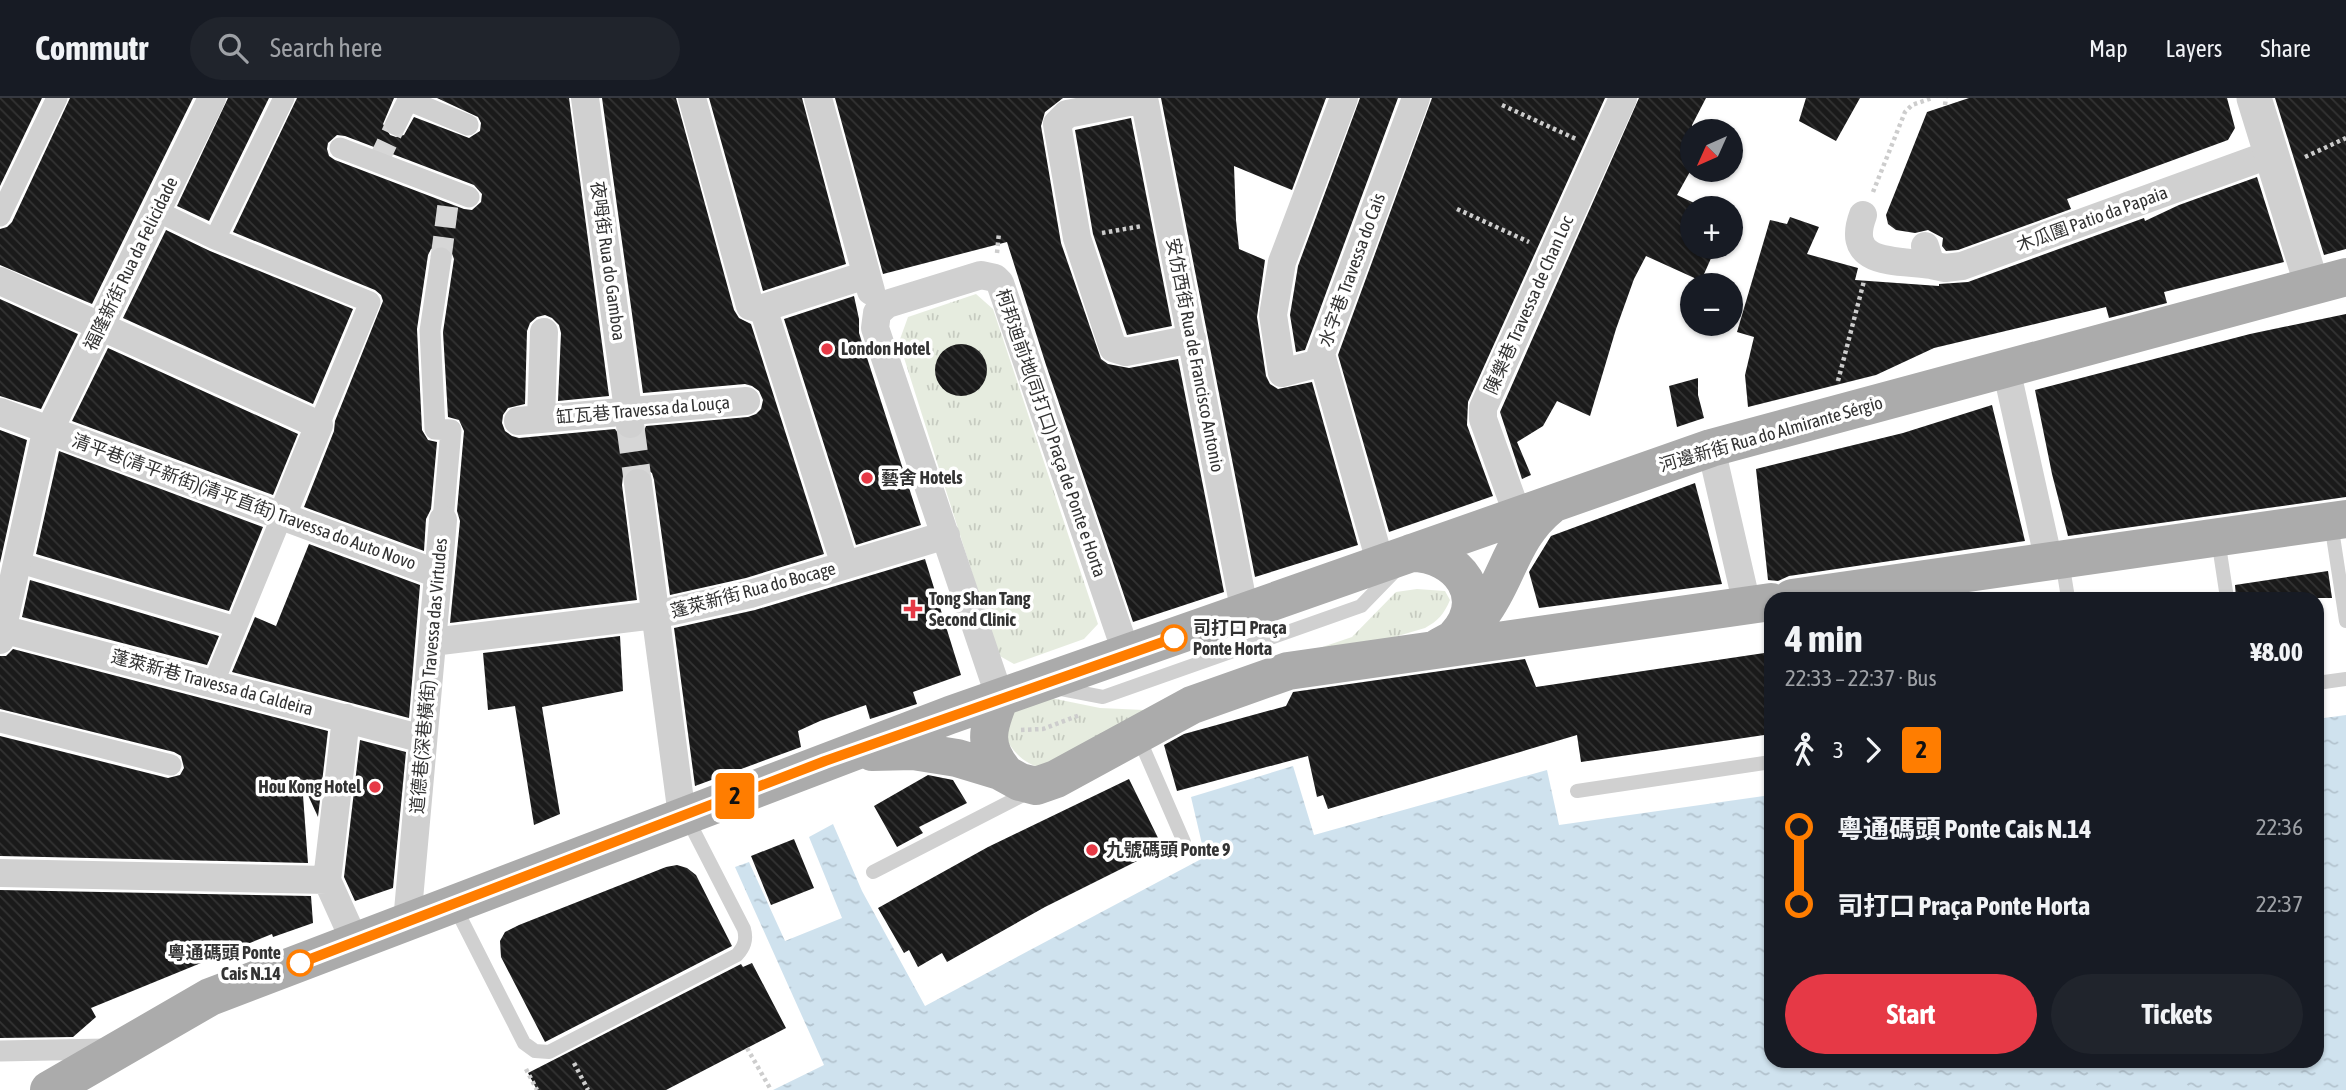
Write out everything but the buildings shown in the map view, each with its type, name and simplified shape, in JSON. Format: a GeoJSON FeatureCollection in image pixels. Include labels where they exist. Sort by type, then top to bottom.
{"type":"FeatureCollection","features":[{"type":"Feature","properties":{"kind":"main road","name":"河邊新街 Rua do Almirante Sérgio"},"geometry":{"type":"LineString","coordinates":[[825,761],[994,715],[1038,685],[1711,448],[2329,282]]}},
{"type":"Feature","properties":{"kind":"main road"},"geometry":{"type":"LineString","coordinates":[[1438,646],[1469,629],[1490,603],[1523,536],[1535,518],[1535,510]]}},
{"type":"Feature","properties":{"kind":"main road"},"geometry":{"type":"LineString","coordinates":[[1881,592],[1911,590],[2056,561],[2338,520]]}},
{"type":"Feature","properties":{"kind":"main road"},"geometry":{"type":"LineString","coordinates":[[1396,559],[1427,553],[1443,558],[1456,567],[1465,581],[1470,597],[1469,614],[1462,629],[1438,646]]}},
{"type":"Feature","properties":{"kind":"main road"},"geometry":{"type":"LineString","coordinates":[[49,1090],[210,997],[825,761],[868,752],[913,751],[957,758],[1036,786],[1056,779],[1192,705],[1288,671],[1438,646],[1759,603]]}},
{"type":"Feature","properties":{"kind":"main road"},"geometry":{"type":"LineString","coordinates":[[994,715],[989,747],[995,762],[1006,774]]}},
{"type":"Feature","properties":{"kind":"street"},"geometry":{"type":"LineString","coordinates":[[0,216],[57,98]]}},
{"type":"Feature","properties":{"kind":"street","name":"福隆新街 Rua da Felicidade"},"geometry":{"type":"LineString","coordinates":[[1,632],[44,441],[212,98]]}},
{"type":"Feature","properties":{"kind":"street"},"geometry":{"type":"LineString","coordinates":[[215,239],[284,98]]}},
{"type":"Feature","properties":{"kind":"street","name":"夜呣街 Rua do Gamboa"},"geometry":{"type":"LineString","coordinates":[[586,98],[629,417]]}},
{"type":"Feature","properties":{"kind":"street"},"geometry":{"type":"LineString","coordinates":[[692,98],[748,303],[756,309],[763,308],[866,275]]}},
{"type":"Feature","properties":{"kind":"street"},"geometry":{"type":"LineString","coordinates":[[818,98],[877,313],[875,328],[946,535],[994,715]]}},
{"type":"Feature","properties":{"kind":"street"},"geometry":{"type":"LineString","coordinates":[[1323,362],[1282,373],[1273,315],[1282,262],[1344,98]]}},
{"type":"Feature","properties":{"kind":"street","name":"水字巷 Travessa do Cais"},"geometry":{"type":"LineString","coordinates":[[1396,559],[1321,354],[1416,98]]}},
{"type":"Feature","properties":{"kind":"street","name":"陳樂巷 Travessa de Chan Loc"},"geometry":{"type":"LineString","coordinates":[[1535,510],[1483,419],[1483,408],[1623,98]]}},
{"type":"Feature","properties":{"kind":"street"},"geometry":{"type":"LineString","coordinates":[[2254,98],[2274,162],[2329,282]]}},
{"type":"Feature","properties":{"kind":"street"},"geometry":{"type":"LineString","coordinates":[[396,124],[409,99],[468,125]]}},
{"type":"Feature","properties":{"kind":"street"},"geometry":{"type":"LineString","coordinates":[[1144,99],[1067,114],[1057,124],[1077,238],[1113,348],[1126,352],[1192,339]]}},
{"type":"Feature","properties":{"kind":"street","name":"安仿西街 Rua de Francisco Antonio"},"geometry":{"type":"LineString","coordinates":[[1144,99],[1245,613]]}},
{"type":"Feature","properties":{"kind":"street"},"geometry":{"type":"LineString","coordinates":[[340,148],[469,197]]}},
{"type":"Feature","properties":{"kind":"street","name":"木瓜圍 Patio da Papaia"},"geometry":{"type":"LineString","coordinates":[[1863,215],[1858,238],[1868,254],[1928,256],[1945,268],[1962,266],[2274,162]]}},
{"type":"Feature","properties":{"kind":"street"},"geometry":{"type":"LineString","coordinates":[[157,211],[215,239],[370,302],[214,684]]}},
{"type":"Feature","properties":{"kind":"street","name":"道德巷(深巷橫街) Travessa das Virtudes"},"geometry":{"type":"LineString","coordinates":[[407,922],[452,430],[435,429],[430,331],[441,258]]}},
{"type":"Feature","properties":{"kind":"street","name":"柯邦迪前地(司打口) Praça de Ponte e Horta"},"geometry":{"type":"LineString","coordinates":[[877,313],[887,304],[981,275],[995,278],[1000,283],[1127,655]]}},
{"type":"Feature","properties":{"kind":"street"},"geometry":{"type":"LineString","coordinates":[[0,281],[319,425]]}},
{"type":"Feature","properties":{"kind":"street"},"geometry":{"type":"LineString","coordinates":[[763,308],[845,565]]}},
{"type":"Feature","properties":{"kind":"street","name":"缸瓦巷 Travessa da Louça"},"geometry":{"type":"LineString","coordinates":[[544,332],[530,420],[629,417],[746,401]]}},
{"type":"Feature","properties":{"kind":"street"},"geometry":{"type":"LineString","coordinates":[[2007,368],[2056,561]]}},
{"type":"Feature","properties":{"kind":"street","name":"清平巷(清平新街)(清平直街) Travessa do Auto Novo"},"geometry":{"type":"LineString","coordinates":[[0,412],[438,574]]}},
{"type":"Feature","properties":{"kind":"street"},"geometry":{"type":"LineString","coordinates":[[1711,448],[1759,603]]}},
{"type":"Feature","properties":{"kind":"street"},"geometry":{"type":"LineString","coordinates":[[638,483],[683,816]]}},
{"type":"Feature","properties":{"kind":"street","name":"蓬萊新街 Rua do Bocage"},"geometry":{"type":"LineString","coordinates":[[432,642],[655,615],[750,594],[946,535]]}},
{"type":"Feature","properties":{"kind":"street"},"geometry":{"type":"LineString","coordinates":[[17,562],[236,627]]}},
{"type":"Feature","properties":{"kind":"street","name":"蓬萊新巷 Travessa da Caldeira"},"geometry":{"type":"LineString","coordinates":[[1,632],[423,739]]}},
{"type":"Feature","properties":{"kind":"street"},"geometry":{"type":"LineString","coordinates":[[346,718],[327,880],[355,942]]}},
{"type":"Feature","properties":{"kind":"street"},"geometry":{"type":"LineString","coordinates":[[0,722],[171,765]]}},
{"type":"Feature","properties":{"kind":"street"},"geometry":{"type":"LineString","coordinates":[[0,873],[327,880]]}},
{"type":"Feature","properties":{"kind":"street"},"geometry":{"type":"LineString","coordinates":[[0,1051],[118,1049]]}},
{"type":"Feature","properties":{"kind":"lane"},"geometry":{"type":"LineString","coordinates":[[2338,520],[2346,621]]}},
{"type":"Feature","properties":{"kind":"lane"},"geometry":{"type":"LineString","coordinates":[[2218,538],[2226,592]]}},
{"type":"Feature","properties":{"kind":"lane"},"geometry":{"type":"LineString","coordinates":[[1038,685],[1103,697],[1361,606],[1396,559]]}},
{"type":"Feature","properties":{"kind":"lane"},"geometry":{"type":"LineString","coordinates":[[2056,561],[2066,592]]}},
{"type":"Feature","properties":{"kind":"lane"},"geometry":{"type":"LineString","coordinates":[[2324,682],[2346,679]]}},
{"type":"Feature","properties":{"kind":"lane"},"geometry":{"type":"LineString","coordinates":[[1138,734],[1184,842]]}},
{"type":"Feature","properties":{"kind":"lane"},"geometry":{"type":"LineString","coordinates":[[1577,791],[1764,763]]}},
{"type":"Feature","properties":{"kind":"lane"},"geometry":{"type":"LineString","coordinates":[[873,872],[1056,779]]}},
{"type":"Feature","properties":{"kind":"lane"},"geometry":{"type":"LineString","coordinates":[[453,904],[524,1043],[529,1048],[542,1052],[564,1044],[742,950],[746,936],[744,929],[683,816]]}},
{"type":"Feature","properties":{"kind":"path"},"geometry":{"type":"LineString","coordinates":[[1863,215],[1905,112],[1912,104],[1933,98]]}},
{"type":"Feature","properties":{"kind":"path"},"geometry":{"type":"LineString","coordinates":[[1945,105],[1946,98]]}},
{"type":"Feature","properties":{"kind":"path"},"geometry":{"type":"LineString","coordinates":[[1502,105],[1599,150]]}},
{"type":"Feature","properties":{"kind":"path"},"geometry":{"type":"LineString","coordinates":[[2274,162],[2346,138]]}},
{"type":"Feature","properties":{"kind":"path"},"geometry":{"type":"LineString","coordinates":[[1457,209],[1552,253]]}},
{"type":"Feature","properties":{"kind":"path"},"geometry":{"type":"LineString","coordinates":[[1077,238],[1168,222]]}},
{"type":"Feature","properties":{"kind":"path"},"geometry":{"type":"LineString","coordinates":[[1849,340],[1866,270]]}},
{"type":"Feature","properties":{"kind":"path"},"geometry":{"type":"LineString","coordinates":[[994,715],[1043,729],[1086,713]]}},
{"type":"Feature","properties":{"kind":"path"},"geometry":{"type":"LineString","coordinates":[[564,1044],[588,1090]]}},
{"type":"Feature","properties":{"kind":"path"},"geometry":{"type":"LineString","coordinates":[[747,1048],[771,1090]]}},
{"type":"Feature","properties":{"kind":"green space"},"geometry":{"type":"Polygon","coordinates":[[[976,294],[993,309],[1098,624],[1084,639],[1014,664],[998,655],[899,342],[908,317],[976,294]]]}},
{"type":"Feature","properties":{"kind":"green space"},"geometry":{"type":"Polygon","coordinates":[[[1417,589],[1445,591],[1450,600],[1440,617],[1425,628],[1259,677],[1037,767],[1017,754],[1004,734],[1015,710],[1051,698],[1100,708],[1144,710],[1352,637],[1396,592],[1417,589]]]}},
{"type":"Feature","properties":{"kind":"water"},"geometry":{"type":"Polygon","coordinates":[[[2346,715],[2346,1090],[773,1090],[824,1065],[735,867],[749,862],[785,941],[842,918],[809,837],[833,824],[862,891],[925,1006],[1205,857],[1191,797],[1293,766],[1314,835],[1547,770],[1559,825],[1764,796],[1764,1068],[2324,1068],[2324,718],[2346,715]]]}},
{"type":"Feature","properties":{"kind":"tunnel"},"geometry":{"type":"LineString","coordinates":[[378,162],[396,124]]}},
{"type":"Feature","properties":{"kind":"tunnel"},"geometry":{"type":"LineString","coordinates":[[441,258],[450,189]]}},
{"type":"Feature","properties":{"kind":"tunnel"},"geometry":{"type":"LineString","coordinates":[[630,424],[638,483]]}},
{"type":"Feature","properties":{"kind":"bus line","name":"2"},"geometry":{"type":"LineString","coordinates":[[300,963],[825,761],[1174,638]]}},
{"type":"Feature","properties":{"kind":"place","name":"London Hotel"},"geometry":{"type":"Point","coordinates":[827,349]}},
{"type":"Feature","properties":{"kind":"place","name":"藝舍 Hotels"},"geometry":{"type":"Point","coordinates":[867,478]}},
{"type":"Feature","properties":{"kind":"place","name":"Tong Shan Tang Second Clinic"},"geometry":{"type":"Point","coordinates":[913,609]}},
{"type":"Feature","properties":{"kind":"place","name":"司打口 Praça Ponte Horta"},"geometry":{"type":"Point","coordinates":[1174,638]}},
{"type":"Feature","properties":{"kind":"place","name":"Hou Kong Hotel"},"geometry":{"type":"Point","coordinates":[375,787]}},
{"type":"Feature","properties":{"kind":"place","name":"九號碼頭 Ponte 9"},"geometry":{"type":"Point","coordinates":[1092,850]}},
{"type":"Feature","properties":{"kind":"place","name":"粵通碼頭 Ponte Cais N.14"},"geometry":{"type":"Point","coordinates":[300,963]}}]}
